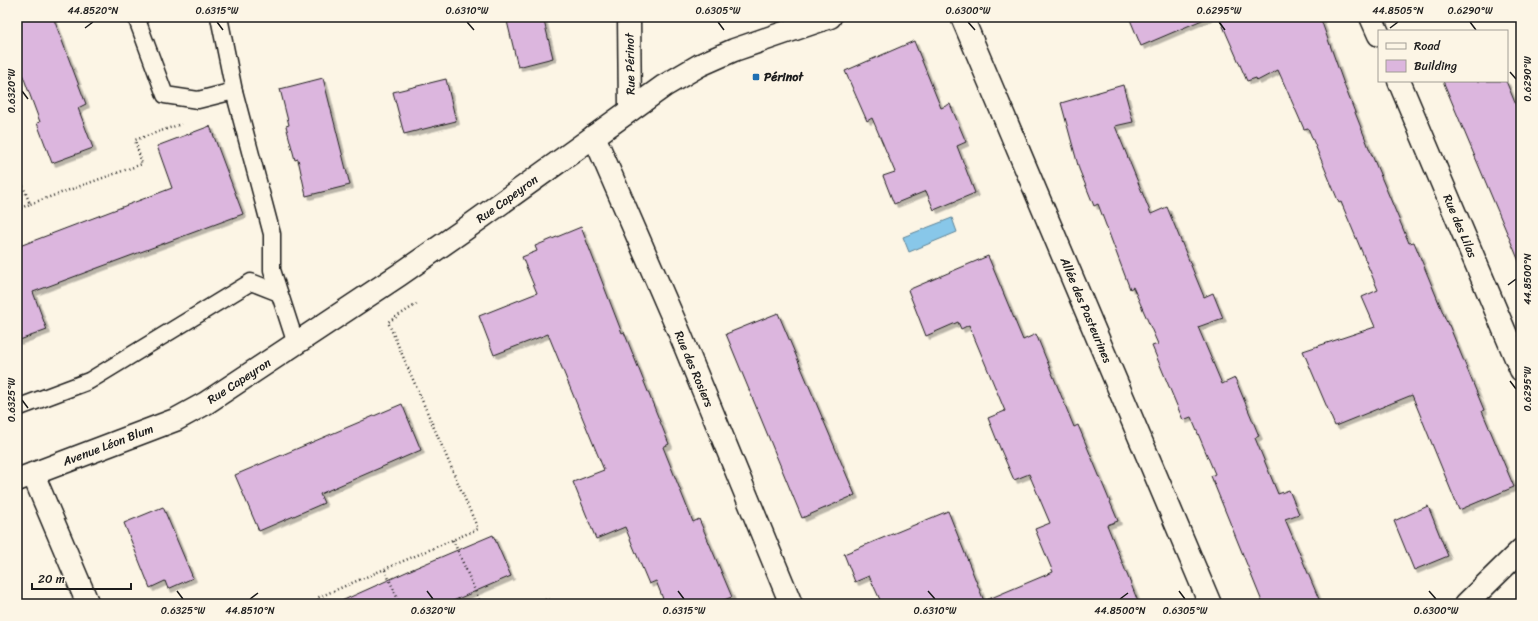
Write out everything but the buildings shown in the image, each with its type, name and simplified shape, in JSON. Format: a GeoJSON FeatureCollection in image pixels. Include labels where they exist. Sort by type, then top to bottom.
{"type":"FeatureCollection","features":[{"type":"Feature","properties":{"kind":"street","name":"Rue Périnot"},"geometry":{"type":"LineString","coordinates":[[629,17],[630,110]]}},
{"type":"Feature","properties":{"kind":"street","name":"Rue Capeyron"},"geometry":{"type":"LineString","coordinates":[[197,408],[296,344],[461,232],[664,86],[700,65],[734,50],[830,17]]}},
{"type":"Feature","properties":{"kind":"street","name":"Allée des Pasteurines"},"geometry":{"type":"LineString","coordinates":[[962,17],[1210,604]]}},
{"type":"Feature","properties":{"kind":"street"},"geometry":{"type":"LineString","coordinates":[[1372,17],[1378,32]]}},
{"type":"Feature","properties":{"kind":"street","name":"Rue des Lilas"},"geometry":{"type":"LineString","coordinates":[[1399,82],[1521,370]]}},
{"type":"Feature","properties":{"kind":"street","name":"Rue des Rosiers"},"geometry":{"type":"LineString","coordinates":[[594,136],[680,334],[791,604]]}},
{"type":"Feature","properties":{"kind":"street","name":"Avenue Léon Blum"},"geometry":{"type":"LineString","coordinates":[[25,477],[175,420],[197,408]]}},
{"type":"Feature","properties":{"kind":"street"},"geometry":{"type":"LineString","coordinates":[[25,477],[88,604]]}},
{"type":"Feature","properties":{"kind":"street"},"geometry":{"type":"LineString","coordinates":[[1466,604],[1521,550]]}},
{"type":"Feature","properties":{"kind":"lane"},"geometry":{"type":"LineString","coordinates":[[136,17],[165,94],[198,100],[234,90]]}},
{"type":"Feature","properties":{"kind":"lane"},"geometry":{"type":"LineString","coordinates":[[218,17],[234,90],[272,234],[272,270],[296,344]]}},
{"type":"Feature","properties":{"kind":"lane"},"geometry":{"type":"LineString","coordinates":[[17,408],[89,381],[251,282],[279,293]]}},
{"type":"Feature","properties":{"kind":"path"},"geometry":{"type":"LineString","coordinates":[[17,210],[142,164],[135,140],[186,122]]}},
{"type":"Feature","properties":{"kind":"path"},"geometry":{"type":"LineString","coordinates":[[17,170],[30,204]]}},
{"type":"Feature","properties":{"kind":"path"},"geometry":{"type":"LineString","coordinates":[[319,604],[317,598],[478,529],[388,322],[417,304]]}},
{"type":"Feature","properties":{"kind":"path"},"geometry":{"type":"LineString","coordinates":[[453,540],[481,604]]}},
{"type":"Feature","properties":{"kind":"path"},"geometry":{"type":"LineString","coordinates":[[385,570],[400,604]]}},
{"type":"Feature","properties":{"kind":"path"},"geometry":{"type":"LineString","coordinates":[[538,604],[549,598]]}},
{"type":"Feature","properties":{"kind":"water"},"geometry":{"type":"Polygon","coordinates":[[[952,218],[957,232],[909,252],[903,237],[952,218]]]}},
{"type":"Feature","properties":{"kind":"place","name":"Périnot"},"geometry":{"type":"Point","coordinates":[756,77]}}]}
